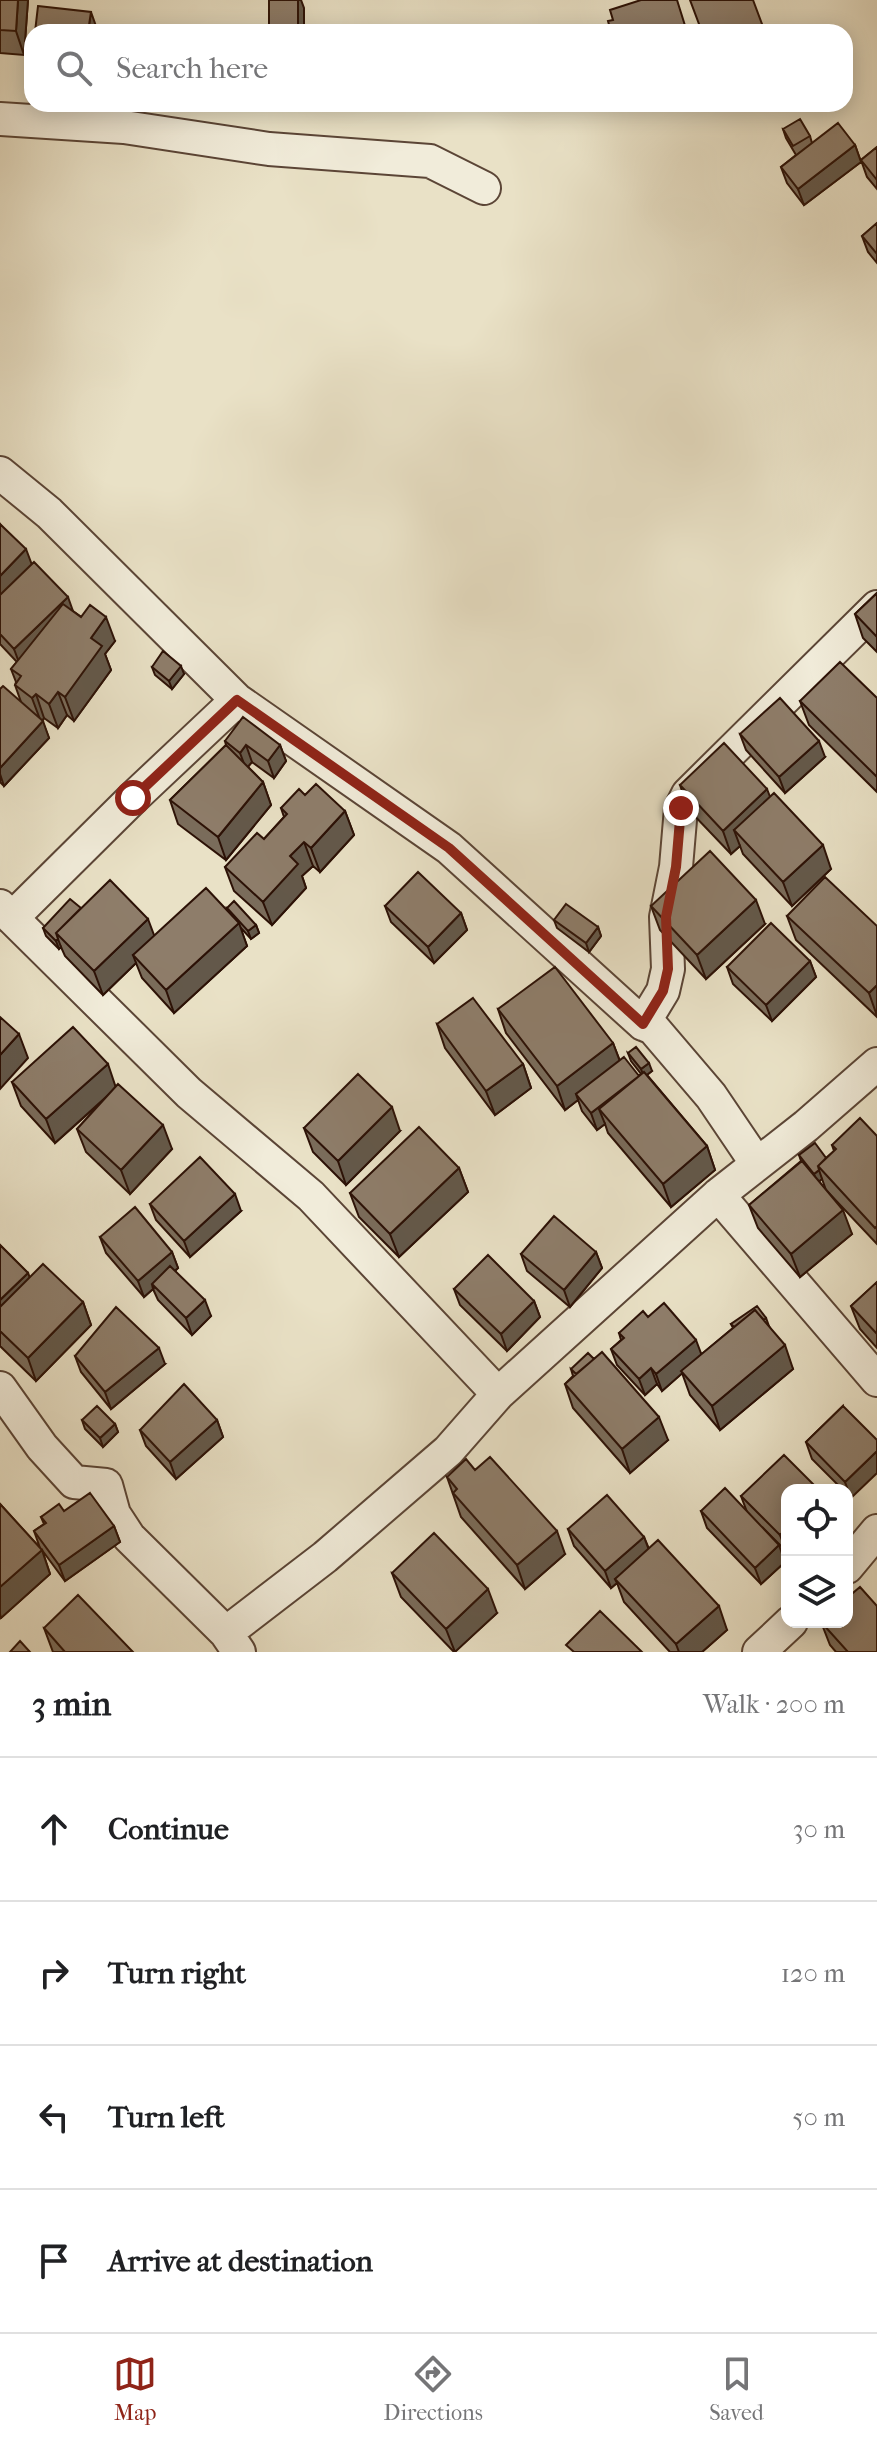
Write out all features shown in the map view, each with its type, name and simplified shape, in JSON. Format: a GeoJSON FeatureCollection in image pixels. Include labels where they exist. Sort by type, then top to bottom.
{"type":"FeatureCollection","features":[{"type":"Feature","properties":{"kind":"street"},"geometry":{"type":"LineString","coordinates":[[0,119],[124,127],[269,149],[430,161],[484,188]]}},
{"type":"Feature","properties":{"kind":"street"},"geometry":{"type":"LineString","coordinates":[[0,473],[49,513],[237,700],[449,848],[643,1024],[653,1028],[711,1096],[757,1164]]}},
{"type":"Feature","properties":{"kind":"street"},"geometry":{"type":"LineString","coordinates":[[643,1024],[663,991],[668,969],[666,917],[676,867],[681,808],[688,794],[877,607]]}},
{"type":"Feature","properties":{"kind":"street"},"geometry":{"type":"LineString","coordinates":[[237,700],[6,912],[189,1093],[311,1196],[498,1394]]}},
{"type":"Feature","properties":{"kind":"street"},"geometry":{"type":"LineString","coordinates":[[4,1403],[74,1482],[106,1485],[114,1514],[129,1537],[232,1643],[325,1557],[448,1451],[498,1394],[718,1195],[877,1064]]}},
{"type":"Feature","properties":{"kind":"street"},"geometry":{"type":"LineString","coordinates":[[718,1195],[877,1380]]}},
{"type":"Feature","properties":{"kind":"street"},"geometry":{"type":"LineString","coordinates":[[853,1560],[877,1531]]}},
{"type":"Feature","properties":{"kind":"street"},"geometry":{"type":"LineString","coordinates":[[759,1652],[785,1628]]}},
{"type":"Feature","properties":{"kind":"building"},"geometry":{"type":"Polygon","coordinates":[[[0,0],[18,0],[16,31],[0,30],[0,0]]]}},
{"type":"Feature","properties":{"kind":"building"},"geometry":{"type":"Polygon","coordinates":[[[269,0],[298,0],[298,24],[269,24],[269,0]]]}},
{"type":"Feature","properties":{"kind":"building"},"geometry":{"type":"Polygon","coordinates":[[[641,0],[677,0],[684,24],[609,24],[608,21],[613,20],[610,10],[641,0]]]}},
{"type":"Feature","properties":{"kind":"building"},"geometry":{"type":"Polygon","coordinates":[[[690,0],[753,0],[762,24],[699,24],[690,0]]]}},
{"type":"Feature","properties":{"kind":"building"},"geometry":{"type":"Polygon","coordinates":[[[38,6],[91,12],[89,24],[36,24],[38,6]]]}},
{"type":"Feature","properties":{"kind":"building"},"geometry":{"type":"Polygon","coordinates":[[[800,119],[810,136],[793,146],[783,129],[800,119]]]}},
{"type":"Feature","properties":{"kind":"building"},"geometry":{"type":"Polygon","coordinates":[[[838,123],[855,145],[798,189],[781,167],[838,123]]]}},
{"type":"Feature","properties":{"kind":"building"},"geometry":{"type":"Polygon","coordinates":[[[877,147],[877,180],[861,160],[877,147]]]}},
{"type":"Feature","properties":{"kind":"building"},"geometry":{"type":"Polygon","coordinates":[[[877,223],[877,254],[862,236],[877,223]]]}},
{"type":"Feature","properties":{"kind":"building"},"geometry":{"type":"Polygon","coordinates":[[[0,524],[26,549],[0,576],[0,524]]]}},
{"type":"Feature","properties":{"kind":"building"},"geometry":{"type":"Polygon","coordinates":[[[34,562],[68,597],[14,649],[0,634],[0,595],[34,562]]]}},
{"type":"Feature","properties":{"kind":"building"},"geometry":{"type":"Polygon","coordinates":[[[877,593],[877,637],[855,614],[877,593]]]}},
{"type":"Feature","properties":{"kind":"building"},"geometry":{"type":"Polygon","coordinates":[[[63,604],[81,617],[90,605],[106,617],[91,638],[102,646],[65,697],[58,692],[49,704],[36,694],[32,698],[15,685],[21,676],[11,669],[63,604]]]}},
{"type":"Feature","properties":{"kind":"building"},"geometry":{"type":"Polygon","coordinates":[[[163,651],[181,666],[169,681],[152,667],[163,651]]]}},
{"type":"Feature","properties":{"kind":"building"},"geometry":{"type":"Polygon","coordinates":[[[840,662],[877,698],[877,777],[800,701],[840,662]]]}},
{"type":"Feature","properties":{"kind":"building"},"geometry":{"type":"Polygon","coordinates":[[[3,686],[43,721],[0,768],[0,689],[3,686]]]}},
{"type":"Feature","properties":{"kind":"building"},"geometry":{"type":"Polygon","coordinates":[[[780,698],[819,741],[779,777],[740,734],[780,698]]]}},
{"type":"Feature","properties":{"kind":"building"},"geometry":{"type":"Polygon","coordinates":[[[243,717],[280,745],[268,761],[246,745],[240,753],[225,741],[243,717]]]}},
{"type":"Feature","properties":{"kind":"building"},"geometry":{"type":"Polygon","coordinates":[[[724,743],[767,789],[723,831],[680,785],[724,743]]]}},
{"type":"Feature","properties":{"kind":"building"},"geometry":{"type":"Polygon","coordinates":[[[226,745],[263,782],[218,837],[170,800],[226,745]]]}},
{"type":"Feature","properties":{"kind":"building"},"geometry":{"type":"Polygon","coordinates":[[[316,784],[345,811],[311,848],[304,842],[290,856],[298,864],[263,902],[225,867],[257,833],[264,839],[287,814],[281,808],[299,789],[305,795],[316,784]]]}},
{"type":"Feature","properties":{"kind":"building"},"geometry":{"type":"Polygon","coordinates":[[[774,793],[823,845],[783,882],[734,830],[774,793]]]}},
{"type":"Feature","properties":{"kind":"building"},"geometry":{"type":"Polygon","coordinates":[[[710,851],[756,900],[697,955],[651,906],[710,851]]]}},
{"type":"Feature","properties":{"kind":"building"},"geometry":{"type":"Polygon","coordinates":[[[418,872],[461,913],[428,947],[385,906],[418,872]]]}},
{"type":"Feature","properties":{"kind":"building"},"geometry":{"type":"Polygon","coordinates":[[[825,877],[877,926],[877,985],[869,993],[787,916],[825,877]]]}},
{"type":"Feature","properties":{"kind":"building"},"geometry":{"type":"Polygon","coordinates":[[[110,880],[148,919],[94,971],[56,933],[110,880]]]}},
{"type":"Feature","properties":{"kind":"building"},"geometry":{"type":"Polygon","coordinates":[[[206,888],[239,923],[166,990],[133,955],[206,888]]]}},
{"type":"Feature","properties":{"kind":"building"},"geometry":{"type":"Polygon","coordinates":[[[70,899],[81,908],[56,933],[56,941],[43,928],[70,899]]]}},
{"type":"Feature","properties":{"kind":"building"},"geometry":{"type":"Polygon","coordinates":[[[234,901],[256,925],[248,931],[227,908],[234,901]]]}},
{"type":"Feature","properties":{"kind":"building"},"geometry":{"type":"Polygon","coordinates":[[[566,904],[598,927],[586,943],[554,920],[566,904]]]}},
{"type":"Feature","properties":{"kind":"building"},"geometry":{"type":"Polygon","coordinates":[[[771,923],[810,961],[766,1005],[727,967],[771,923]]]}},
{"type":"Feature","properties":{"kind":"building"},"geometry":{"type":"Polygon","coordinates":[[[555,967],[613,1043],[557,1086],[498,1009],[555,967]]]}},
{"type":"Feature","properties":{"kind":"building"},"geometry":{"type":"Polygon","coordinates":[[[473,998],[523,1064],[486,1091],[437,1024],[473,998]]]}},
{"type":"Feature","properties":{"kind":"building"},"geometry":{"type":"Polygon","coordinates":[[[0,1017],[19,1034],[0,1055],[0,1017]]]}},
{"type":"Feature","properties":{"kind":"building"},"geometry":{"type":"Polygon","coordinates":[[[73,1027],[108,1064],[46,1119],[12,1082],[73,1027]]]}},
{"type":"Feature","properties":{"kind":"building"},"geometry":{"type":"Polygon","coordinates":[[[636,1047],[649,1063],[641,1069],[628,1053],[636,1047]]]}},
{"type":"Feature","properties":{"kind":"building"},"geometry":{"type":"Polygon","coordinates":[[[624,1057],[639,1076],[591,1113],[576,1094],[624,1057]]]}},
{"type":"Feature","properties":{"kind":"building"},"geometry":{"type":"Polygon","coordinates":[[[644,1072],[707,1146],[663,1184],[599,1109],[644,1072]]]}},
{"type":"Feature","properties":{"kind":"building"},"geometry":{"type":"Polygon","coordinates":[[[358,1074],[392,1107],[338,1161],[304,1128],[358,1074]]]}},
{"type":"Feature","properties":{"kind":"building"},"geometry":{"type":"Polygon","coordinates":[[[118,1084],[163,1125],[121,1170],[77,1129],[118,1084]]]}},
{"type":"Feature","properties":{"kind":"building"},"geometry":{"type":"Polygon","coordinates":[[[860,1118],[877,1136],[875,1228],[818,1166],[836,1149],[832,1145],[860,1118]]]}},
{"type":"Feature","properties":{"kind":"building"},"geometry":{"type":"Polygon","coordinates":[[[419,1127],[459,1168],[390,1234],[350,1193],[419,1127]]]}},
{"type":"Feature","properties":{"kind":"building"},"geometry":{"type":"Polygon","coordinates":[[[815,1143],[826,1158],[814,1174],[799,1155],[815,1143]]]}},
{"type":"Feature","properties":{"kind":"building"},"geometry":{"type":"Polygon","coordinates":[[[200,1157],[235,1194],[184,1241],[150,1204],[200,1157]]]}},
{"type":"Feature","properties":{"kind":"building"},"geometry":{"type":"Polygon","coordinates":[[[802,1161],[843,1210],[791,1254],[749,1205],[802,1161]]]}},
{"type":"Feature","properties":{"kind":"building"},"geometry":{"type":"Polygon","coordinates":[[[135,1207],[172,1252],[138,1281],[100,1237],[135,1207]]]}},
{"type":"Feature","properties":{"kind":"building"},"geometry":{"type":"Polygon","coordinates":[[[554,1216],[596,1252],[564,1290],[521,1254],[554,1216]]]}},
{"type":"Feature","properties":{"kind":"building"},"geometry":{"type":"Polygon","coordinates":[[[0,1245],[28,1273],[0,1300],[0,1245]]]}},
{"type":"Feature","properties":{"kind":"building"},"geometry":{"type":"Polygon","coordinates":[[[488,1255],[534,1301],[501,1334],[454,1289],[488,1255]]]}},
{"type":"Feature","properties":{"kind":"building"},"geometry":{"type":"Polygon","coordinates":[[[43,1264],[83,1302],[28,1358],[0,1331],[0,1307],[43,1264]]]}},
{"type":"Feature","properties":{"kind":"building"},"geometry":{"type":"Polygon","coordinates":[[[170,1266],[205,1300],[186,1318],[152,1284],[170,1266]]]}},
{"type":"Feature","properties":{"kind":"building"},"geometry":{"type":"Polygon","coordinates":[[[877,1282],[877,1334],[851,1306],[877,1282]]]}},
{"type":"Feature","properties":{"kind":"building"},"geometry":{"type":"Polygon","coordinates":[[[664,1303],[696,1340],[656,1374],[651,1368],[639,1379],[611,1349],[624,1338],[619,1333],[643,1311],[648,1317],[664,1303]]]}},
{"type":"Feature","properties":{"kind":"building"},"geometry":{"type":"Polygon","coordinates":[[[757,1306],[766,1318],[764,1320],[755,1310],[734,1327],[731,1324],[757,1306]]]}},
{"type":"Feature","properties":{"kind":"building"},"geometry":{"type":"Polygon","coordinates":[[[116,1307],[159,1348],[105,1392],[75,1356],[116,1307]]]}},
{"type":"Feature","properties":{"kind":"building"},"geometry":{"type":"Polygon","coordinates":[[[755,1310],[785,1345],[712,1406],[681,1371],[755,1310]]]}},
{"type":"Feature","properties":{"kind":"building"},"geometry":{"type":"Polygon","coordinates":[[[602,1352],[659,1417],[622,1449],[565,1384],[602,1352]]]}},
{"type":"Feature","properties":{"kind":"building"},"geometry":{"type":"Polygon","coordinates":[[[588,1353],[594,1359],[576,1374],[571,1369],[588,1353]]]}},
{"type":"Feature","properties":{"kind":"building"},"geometry":{"type":"Polygon","coordinates":[[[184,1384],[217,1420],[170,1462],[140,1430],[184,1384]]]}},
{"type":"Feature","properties":{"kind":"building"},"geometry":{"type":"Polygon","coordinates":[[[97,1406],[115,1424],[100,1438],[82,1420],[97,1406]]]}},
{"type":"Feature","properties":{"kind":"building"},"geometry":{"type":"Polygon","coordinates":[[[843,1406],[877,1440],[877,1451],[845,1482],[806,1442],[843,1406]]]}},
{"type":"Feature","properties":{"kind":"building"},"geometry":{"type":"Polygon","coordinates":[[[784,1455],[813,1484],[781,1484],[780,1535],[741,1496],[784,1455]]]}},
{"type":"Feature","properties":{"kind":"building"},"geometry":{"type":"Polygon","coordinates":[[[490,1457],[557,1531],[517,1565],[453,1493],[457,1489],[447,1477],[466,1459],[475,1470],[490,1457]]]}},
{"type":"Feature","properties":{"kind":"building"},"geometry":{"type":"Polygon","coordinates":[[[725,1488],[779,1545],[755,1568],[701,1511],[725,1488]]]}},
{"type":"Feature","properties":{"kind":"building"},"geometry":{"type":"Polygon","coordinates":[[[90,1493],[114,1526],[59,1565],[34,1531],[46,1523],[41,1517],[59,1504],[64,1511],[90,1493]]]}},
{"type":"Feature","properties":{"kind":"building"},"geometry":{"type":"Polygon","coordinates":[[[607,1495],[644,1537],[605,1571],[568,1529],[607,1495]]]}},
{"type":"Feature","properties":{"kind":"building"},"geometry":{"type":"Polygon","coordinates":[[[0,1504],[42,1550],[0,1587],[0,1504]]]}},
{"type":"Feature","properties":{"kind":"building"},"geometry":{"type":"Polygon","coordinates":[[[434,1533],[488,1589],[446,1629],[392,1573],[434,1533]]]}},
{"type":"Feature","properties":{"kind":"building"},"geometry":{"type":"Polygon","coordinates":[[[658,1540],[719,1606],[676,1644],[615,1579],[658,1540]]]}},
{"type":"Feature","properties":{"kind":"building"},"geometry":{"type":"Polygon","coordinates":[[[860,1587],[877,1606],[877,1652],[848,1652],[826,1628],[853,1628],[853,1593],[860,1587]]]}},
{"type":"Feature","properties":{"kind":"building"},"geometry":{"type":"Polygon","coordinates":[[[78,1595],[133,1652],[65,1652],[44,1628],[78,1595]]]}},
{"type":"Feature","properties":{"kind":"building"},"geometry":{"type":"Polygon","coordinates":[[[600,1611],[642,1652],[574,1652],[566,1645],[600,1611]]]}},
{"type":"Feature","properties":{"kind":"building"},"geometry":{"type":"Polygon","coordinates":[[[20,1641],[30,1652],[10,1652],[20,1641]]]}},
{"type":"Feature","properties":{"kind":"route"},"geometry":{"type":"LineString","coordinates":[[133,798],[237,700],[449,848],[643,1024],[663,991],[668,969],[666,917],[676,867],[681,808]]}}]}
